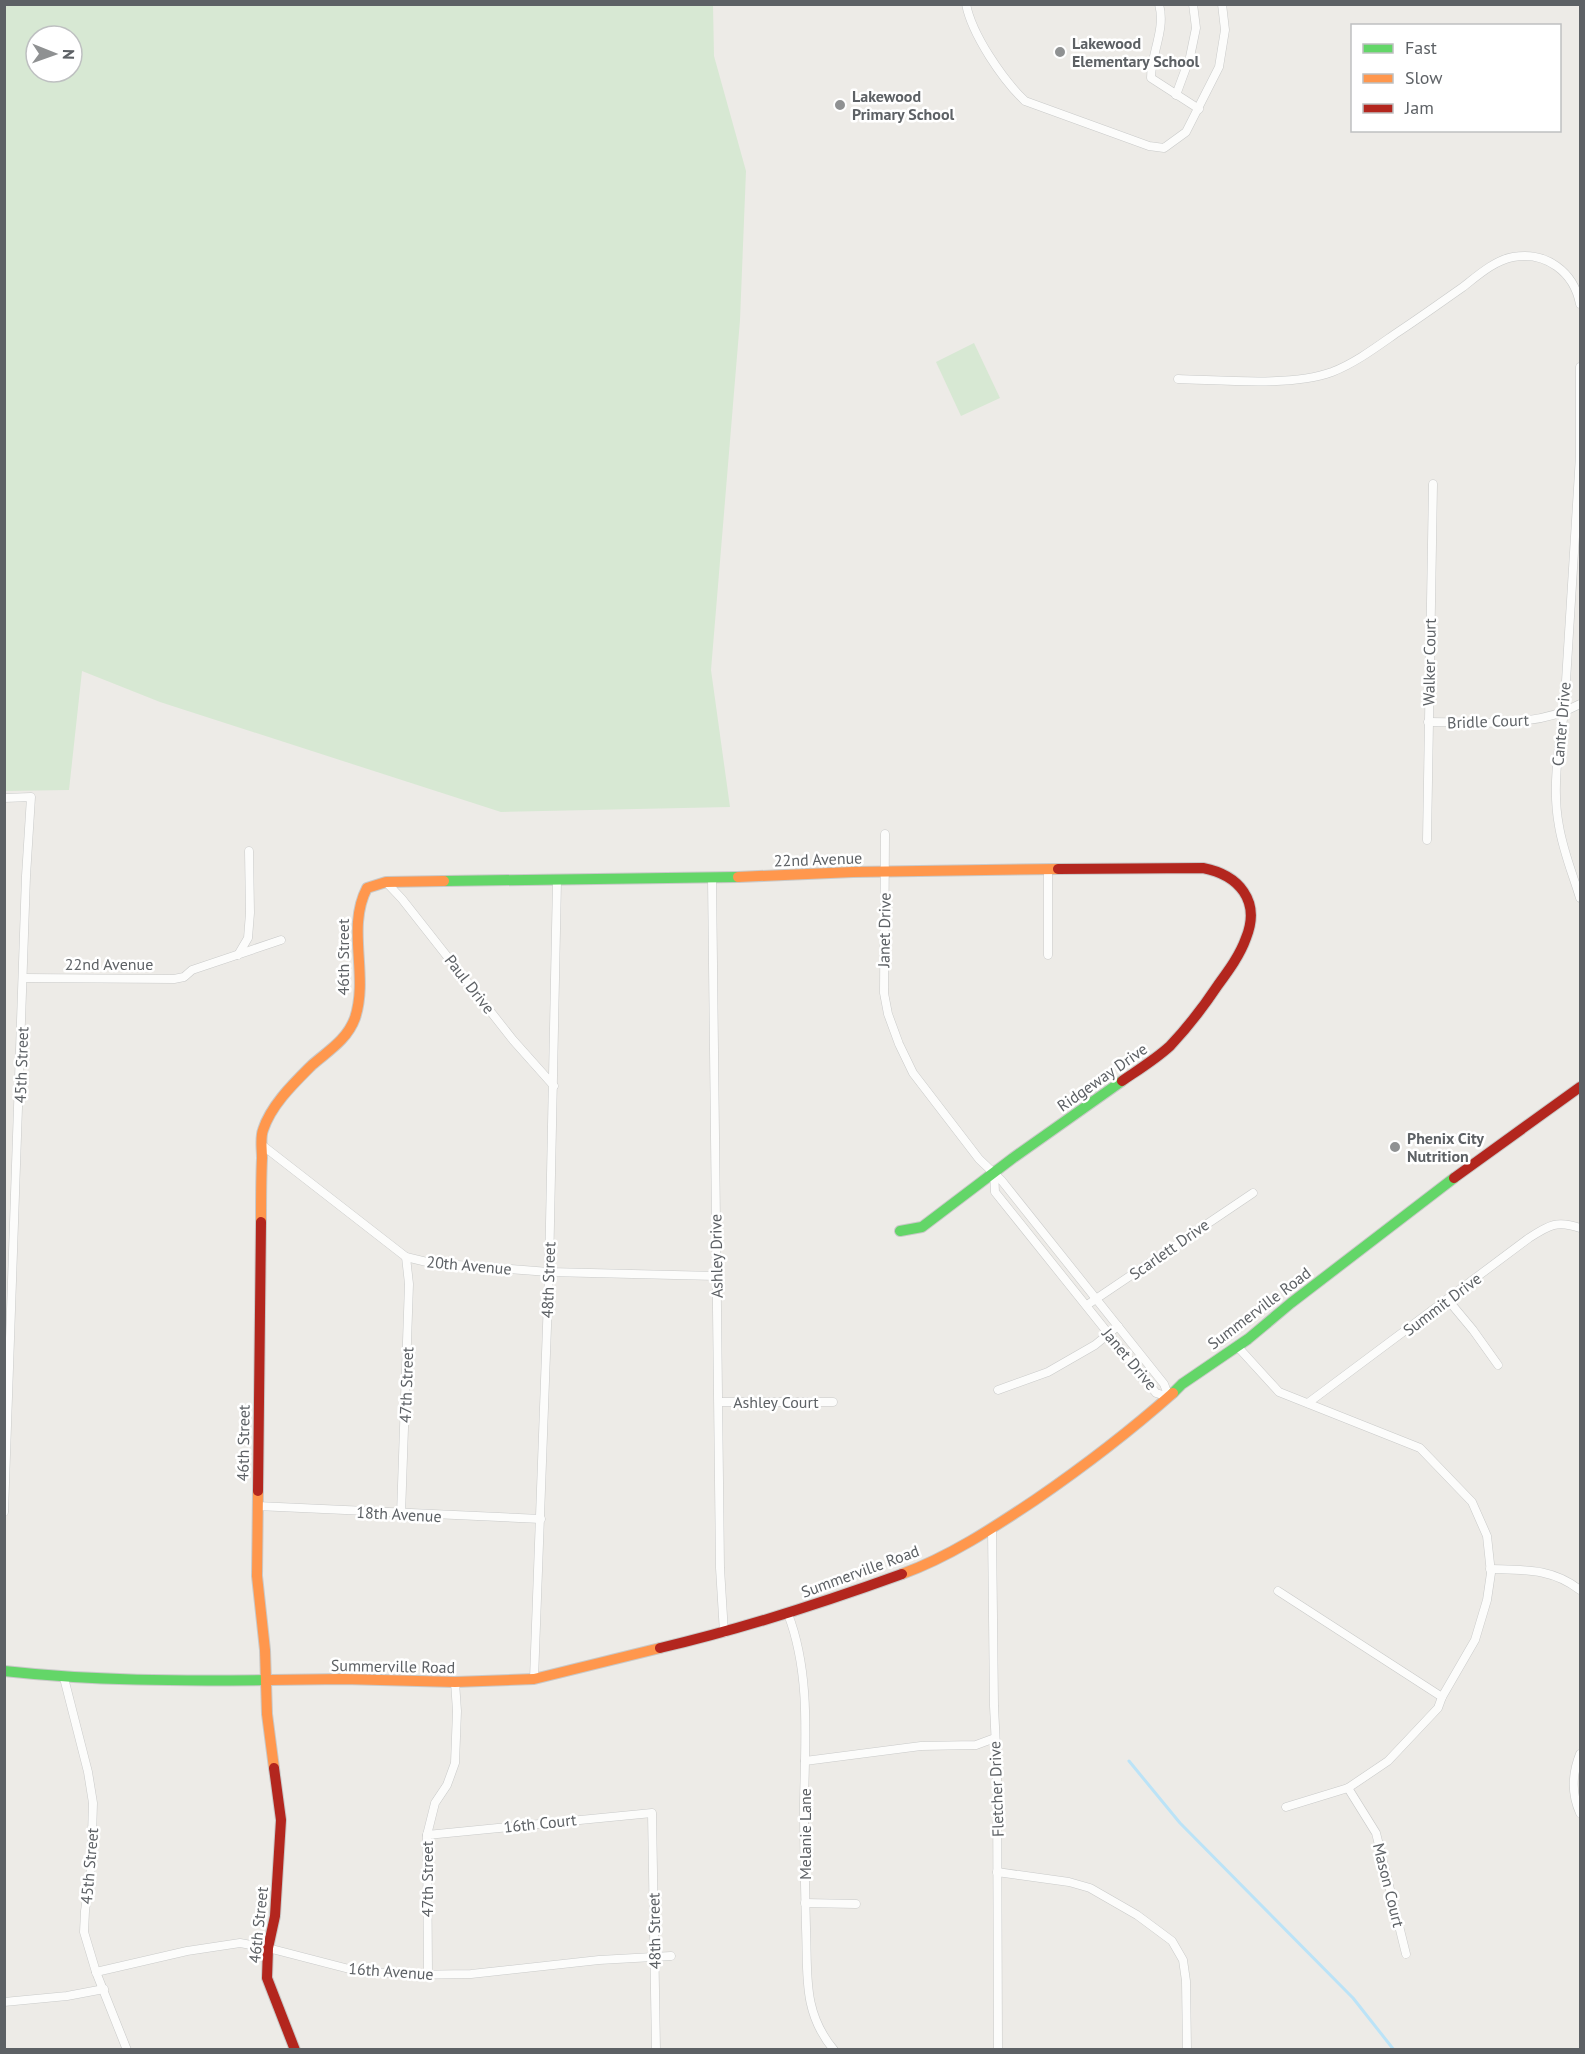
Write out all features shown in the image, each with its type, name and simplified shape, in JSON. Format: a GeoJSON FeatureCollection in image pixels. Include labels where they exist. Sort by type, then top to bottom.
{"type":"FeatureCollection","features":[{"type":"Feature","properties":{"kind":"street"},"geometry":{"type":"LineString","coordinates":[[966,4],[972,25],[1009,86],[1025,101],[1149,146],[1164,148],[1186,132],[1219,67],[1225,30],[1222,4]]}},
{"type":"Feature","properties":{"kind":"street"},"geometry":{"type":"LineString","coordinates":[[1159,4],[1160,37],[1151,65],[1151,78],[1199,109]]}},
{"type":"Feature","properties":{"kind":"street"},"geometry":{"type":"LineString","coordinates":[[1176,95],[1190,57],[1196,28],[1193,4]]}},
{"type":"Feature","properties":{"kind":"street"},"geometry":{"type":"LineString","coordinates":[[1178,379],[1292,380],[1313,378],[1334,371],[1372,350],[1485,271],[1514,256],[1535,257],[1554,263],[1570,277],[1581,304]]}},
{"type":"Feature","properties":{"kind":"street","name":"Canter Drive"},"geometry":{"type":"LineString","coordinates":[[1581,367],[1580,456],[1556,805],[1564,848],[1581,898]]}},
{"type":"Feature","properties":{"kind":"street","name":"Walker Court"},"geometry":{"type":"LineString","coordinates":[[1427,840],[1433,484]]}},
{"type":"Feature","properties":{"kind":"street","name":"Bridle Court"},"geometry":{"type":"LineString","coordinates":[[1428,722],[1512,722],[1564,713],[1581,704]]}},
{"type":"Feature","properties":{"kind":"street","name":"45th Street"},"geometry":{"type":"LineString","coordinates":[[4,798],[31,797],[4,1512]]}},
{"type":"Feature","properties":{"kind":"street","name":"Janet Drive"},"geometry":{"type":"LineString","coordinates":[[885,834],[884,993],[888,1014],[899,1044],[914,1073],[932,1100],[978,1159],[994,1172],[1118,1326],[1164,1384],[1169,1397]]}},
{"type":"Feature","properties":{"kind":"street"},"geometry":{"type":"LineString","coordinates":[[238,955],[248,938],[249,851]]}},
{"type":"Feature","properties":{"kind":"street","name":"22nd Avenue"},"geometry":{"type":"LineString","coordinates":[[386,882],[712,878],[1077,868],[1206,868],[1227,875],[1243,890]]}},
{"type":"Feature","properties":{"kind":"street"},"geometry":{"type":"LineString","coordinates":[[1048,870],[1048,955]]}},
{"type":"Feature","properties":{"kind":"street","name":"Ashley Drive"},"geometry":{"type":"LineString","coordinates":[[712,878],[720,1568],[724,1633]]}},
{"type":"Feature","properties":{"kind":"street","name":"48th Street"},"geometry":{"type":"LineString","coordinates":[[534,1679],[549,1272],[557,880]]}},
{"type":"Feature","properties":{"kind":"street","name":"Paul Drive"},"geometry":{"type":"LineString","coordinates":[[386,882],[402,899],[513,1040],[554,1086]]}},
{"type":"Feature","properties":{"kind":"street","name":"46th Street"},"geometry":{"type":"LineString","coordinates":[[295,2049],[267,1978],[268,1948],[275,1916],[281,1820],[267,1714],[267,1681],[257,1576],[262,1132],[271,1112],[299,1079],[339,1043],[352,1026],[358,1007],[361,975],[358,910],[360,897],[367,888],[386,882]]}},
{"type":"Feature","properties":{"kind":"street","name":"Ridgeway Drive"},"geometry":{"type":"LineString","coordinates":[[900,1231],[922,1227],[994,1172],[1161,1054],[1177,1040],[1222,980],[1248,933],[1250,911],[1243,890]]}},
{"type":"Feature","properties":{"kind":"street","name":"22nd Avenue"},"geometry":{"type":"LineString","coordinates":[[23,978],[174,979],[184,977],[192,970],[281,940]]}},
{"type":"Feature","properties":{"kind":"street","name":"Summerville Road"},"geometry":{"type":"LineString","coordinates":[[4,1671],[64,1678],[152,1681],[455,1682],[534,1679],[724,1633],[788,1614],[906,1573],[992,1529],[1074,1473],[1182,1384],[1237,1346],[1431,1196],[1581,1088]]}},
{"type":"Feature","properties":{"kind":"street","name":"20th Avenue"},"geometry":{"type":"LineString","coordinates":[[262,1145],[406,1257],[431,1263],[549,1272],[716,1276]]}},
{"type":"Feature","properties":{"kind":"street","name":"Janet Drive"},"geometry":{"type":"LineString","coordinates":[[994,1172],[995,1192],[1156,1393],[1169,1397]]}},
{"type":"Feature","properties":{"kind":"street","name":"Scarlett Drive"},"geometry":{"type":"LineString","coordinates":[[1087,1305],[1253,1193]]}},
{"type":"Feature","properties":{"kind":"street","name":"Summit Drive"},"geometry":{"type":"LineString","coordinates":[[1308,1403],[1529,1238],[1548,1226],[1559,1223],[1581,1228]]}},
{"type":"Feature","properties":{"kind":"street","name":"47th Street"},"geometry":{"type":"LineString","coordinates":[[401,1514],[409,1284],[406,1257]]}},
{"type":"Feature","properties":{"kind":"street"},"geometry":{"type":"LineString","coordinates":[[1448,1300],[1498,1365]]}},
{"type":"Feature","properties":{"kind":"street"},"geometry":{"type":"LineString","coordinates":[[998,1390],[1048,1372],[1095,1345],[1118,1326]]}},
{"type":"Feature","properties":{"kind":"street"},"geometry":{"type":"LineString","coordinates":[[1237,1346],[1279,1392],[1420,1448],[1472,1502],[1487,1536],[1490,1569],[1487,1600],[1475,1640],[1438,1708],[1388,1761],[1348,1788],[1286,1807]]}},
{"type":"Feature","properties":{"kind":"street","name":"Ashley Court"},"geometry":{"type":"LineString","coordinates":[[719,1402],[833,1402]]}},
{"type":"Feature","properties":{"kind":"street","name":"18th Avenue"},"geometry":{"type":"LineString","coordinates":[[257,1506],[541,1519]]}},
{"type":"Feature","properties":{"kind":"street","name":"Fletcher Drive"},"geometry":{"type":"LineString","coordinates":[[992,1529],[998,2049]]}},
{"type":"Feature","properties":{"kind":"street"},"geometry":{"type":"LineString","coordinates":[[1490,1569],[1544,1571],[1572,1583],[1581,1590]]}},
{"type":"Feature","properties":{"kind":"street"},"geometry":{"type":"LineString","coordinates":[[1278,1591],[1442,1697]]}},
{"type":"Feature","properties":{"kind":"street","name":"Melanie Lane"},"geometry":{"type":"LineString","coordinates":[[788,1614],[798,1647],[804,1684],[805,1903],[808,1975],[812,2007],[818,2028],[834,2049]]}},
{"type":"Feature","properties":{"kind":"street","name":"45th Street"},"geometry":{"type":"LineString","coordinates":[[64,1678],[88,1772],[93,1803],[91,1868],[84,1932],[96,1972],[127,2049]]}},
{"type":"Feature","properties":{"kind":"street","name":"47th Street"},"geometry":{"type":"LineString","coordinates":[[428,1974],[427,1835],[435,1803],[447,1785],[455,1763],[457,1710],[455,1682]]}},
{"type":"Feature","properties":{"kind":"street"},"geometry":{"type":"LineString","coordinates":[[805,1761],[921,1746],[976,1745],[995,1738]]}},
{"type":"Feature","properties":{"kind":"street"},"geometry":{"type":"LineString","coordinates":[[1581,1754],[1574,1773],[1573,1784],[1576,1804],[1581,1813]]}},
{"type":"Feature","properties":{"kind":"street","name":"Mason Court"},"geometry":{"type":"LineString","coordinates":[[1348,1788],[1376,1833],[1406,1954]]}},
{"type":"Feature","properties":{"kind":"street","name":"48th Street"},"geometry":{"type":"LineString","coordinates":[[652,1813],[656,2049]]}},
{"type":"Feature","properties":{"kind":"street","name":"16th Court"},"geometry":{"type":"LineString","coordinates":[[427,1835],[652,1813]]}},
{"type":"Feature","properties":{"kind":"street"},"geometry":{"type":"LineString","coordinates":[[997,1872],[1070,1882],[1090,1888],[1137,1914],[1175,1946],[1183,1960],[1186,1981],[1187,2049]]}},
{"type":"Feature","properties":{"kind":"street"},"geometry":{"type":"LineString","coordinates":[[805,1903],[856,1904]]}},
{"type":"Feature","properties":{"kind":"street","name":"16th Avenue"},"geometry":{"type":"LineString","coordinates":[[96,1972],[218,1945],[240,1943],[353,1970],[385,1974],[471,1974],[599,1960],[671,1956]]}},
{"type":"Feature","properties":{"kind":"street"},"geometry":{"type":"LineString","coordinates":[[4,2002],[67,1996],[104,1989]]}},
{"type":"Feature","properties":{"kind":"green space"},"geometry":{"type":"Polygon","coordinates":[[[4,5],[713,5],[714,56],[746,171],[740,320],[711,670],[730,807],[501,812],[160,702],[82,671],[69,790],[5,791],[4,5]]]}},
{"type":"Feature","properties":{"kind":"green space"},"geometry":{"type":"Polygon","coordinates":[[[974,343],[1000,398],[961,416],[936,362],[974,343]]]}},
{"type":"Feature","properties":{"kind":"waterway"},"geometry":{"type":"LineString","coordinates":[[1129,1761],[1180,1823],[1353,1998],[1394,2050]]}},
{"type":"Feature","properties":{"kind":"traffic: fast"},"geometry":{"type":"LineString","coordinates":[[444,881],[738,877]]}},
{"type":"Feature","properties":{"kind":"traffic: fast"},"geometry":{"type":"LineString","coordinates":[[900,1231],[922,1227],[1013,1158],[1122,1081]]}},
{"type":"Feature","properties":{"kind":"traffic: fast"},"geometry":{"type":"LineString","coordinates":[[1173,1393],[1182,1384],[1248,1339],[1291,1303],[1454,1178]]}},
{"type":"Feature","properties":{"kind":"traffic: fast"},"geometry":{"type":"LineString","coordinates":[[4,1671],[137,1680],[270,1680]]}},
{"type":"Feature","properties":{"kind":"traffic: slow"},"geometry":{"type":"LineString","coordinates":[[738,877],[853,872],[1058,869]]}},
{"type":"Feature","properties":{"kind":"traffic: slow"},"geometry":{"type":"LineString","coordinates":[[261,1222],[261,1140],[267,1121],[284,1095],[312,1065],[342,1039],[355,1018],[360,985],[358,919],[367,888],[386,882],[444,881]]}},
{"type":"Feature","properties":{"kind":"traffic: slow"},"geometry":{"type":"LineString","coordinates":[[902,1574],[954,1550],[1035,1500],[1106,1449],[1173,1393]]}},
{"type":"Feature","properties":{"kind":"traffic: slow"},"geometry":{"type":"LineString","coordinates":[[258,1491],[257,1576],[265,1650],[267,1714],[274,1768]]}},
{"type":"Feature","properties":{"kind":"traffic: slow"},"geometry":{"type":"LineString","coordinates":[[270,1680],[455,1682],[534,1679],[660,1648]]}},
{"type":"Feature","properties":{"kind":"traffic: jam"},"geometry":{"type":"LineString","coordinates":[[1058,869],[1203,868],[1216,871],[1236,883],[1248,901],[1251,912],[1250,925],[1246,938],[1226,974],[1196,1016],[1170,1046],[1122,1081]]}},
{"type":"Feature","properties":{"kind":"traffic: jam"},"geometry":{"type":"LineString","coordinates":[[1454,1178],[1580,1087]]}},
{"type":"Feature","properties":{"kind":"traffic: jam"},"geometry":{"type":"LineString","coordinates":[[258,1491],[261,1222]]}},
{"type":"Feature","properties":{"kind":"traffic: jam"},"geometry":{"type":"LineString","coordinates":[[660,1648],[782,1615],[902,1574]]}},
{"type":"Feature","properties":{"kind":"traffic: jam"},"geometry":{"type":"LineString","coordinates":[[274,1768],[281,1820],[275,1916],[268,1948],[267,1978],[295,2050]]}},
{"type":"Feature","properties":{"kind":"place","name":"Lakewood Elementary School"},"geometry":{"type":"Point","coordinates":[1060,52]}},
{"type":"Feature","properties":{"kind":"place","name":"Lakewood Primary School"},"geometry":{"type":"Point","coordinates":[840,105]}},
{"type":"Feature","properties":{"kind":"place","name":"Phenix City Nutrition"},"geometry":{"type":"Point","coordinates":[1395,1147]}}]}
